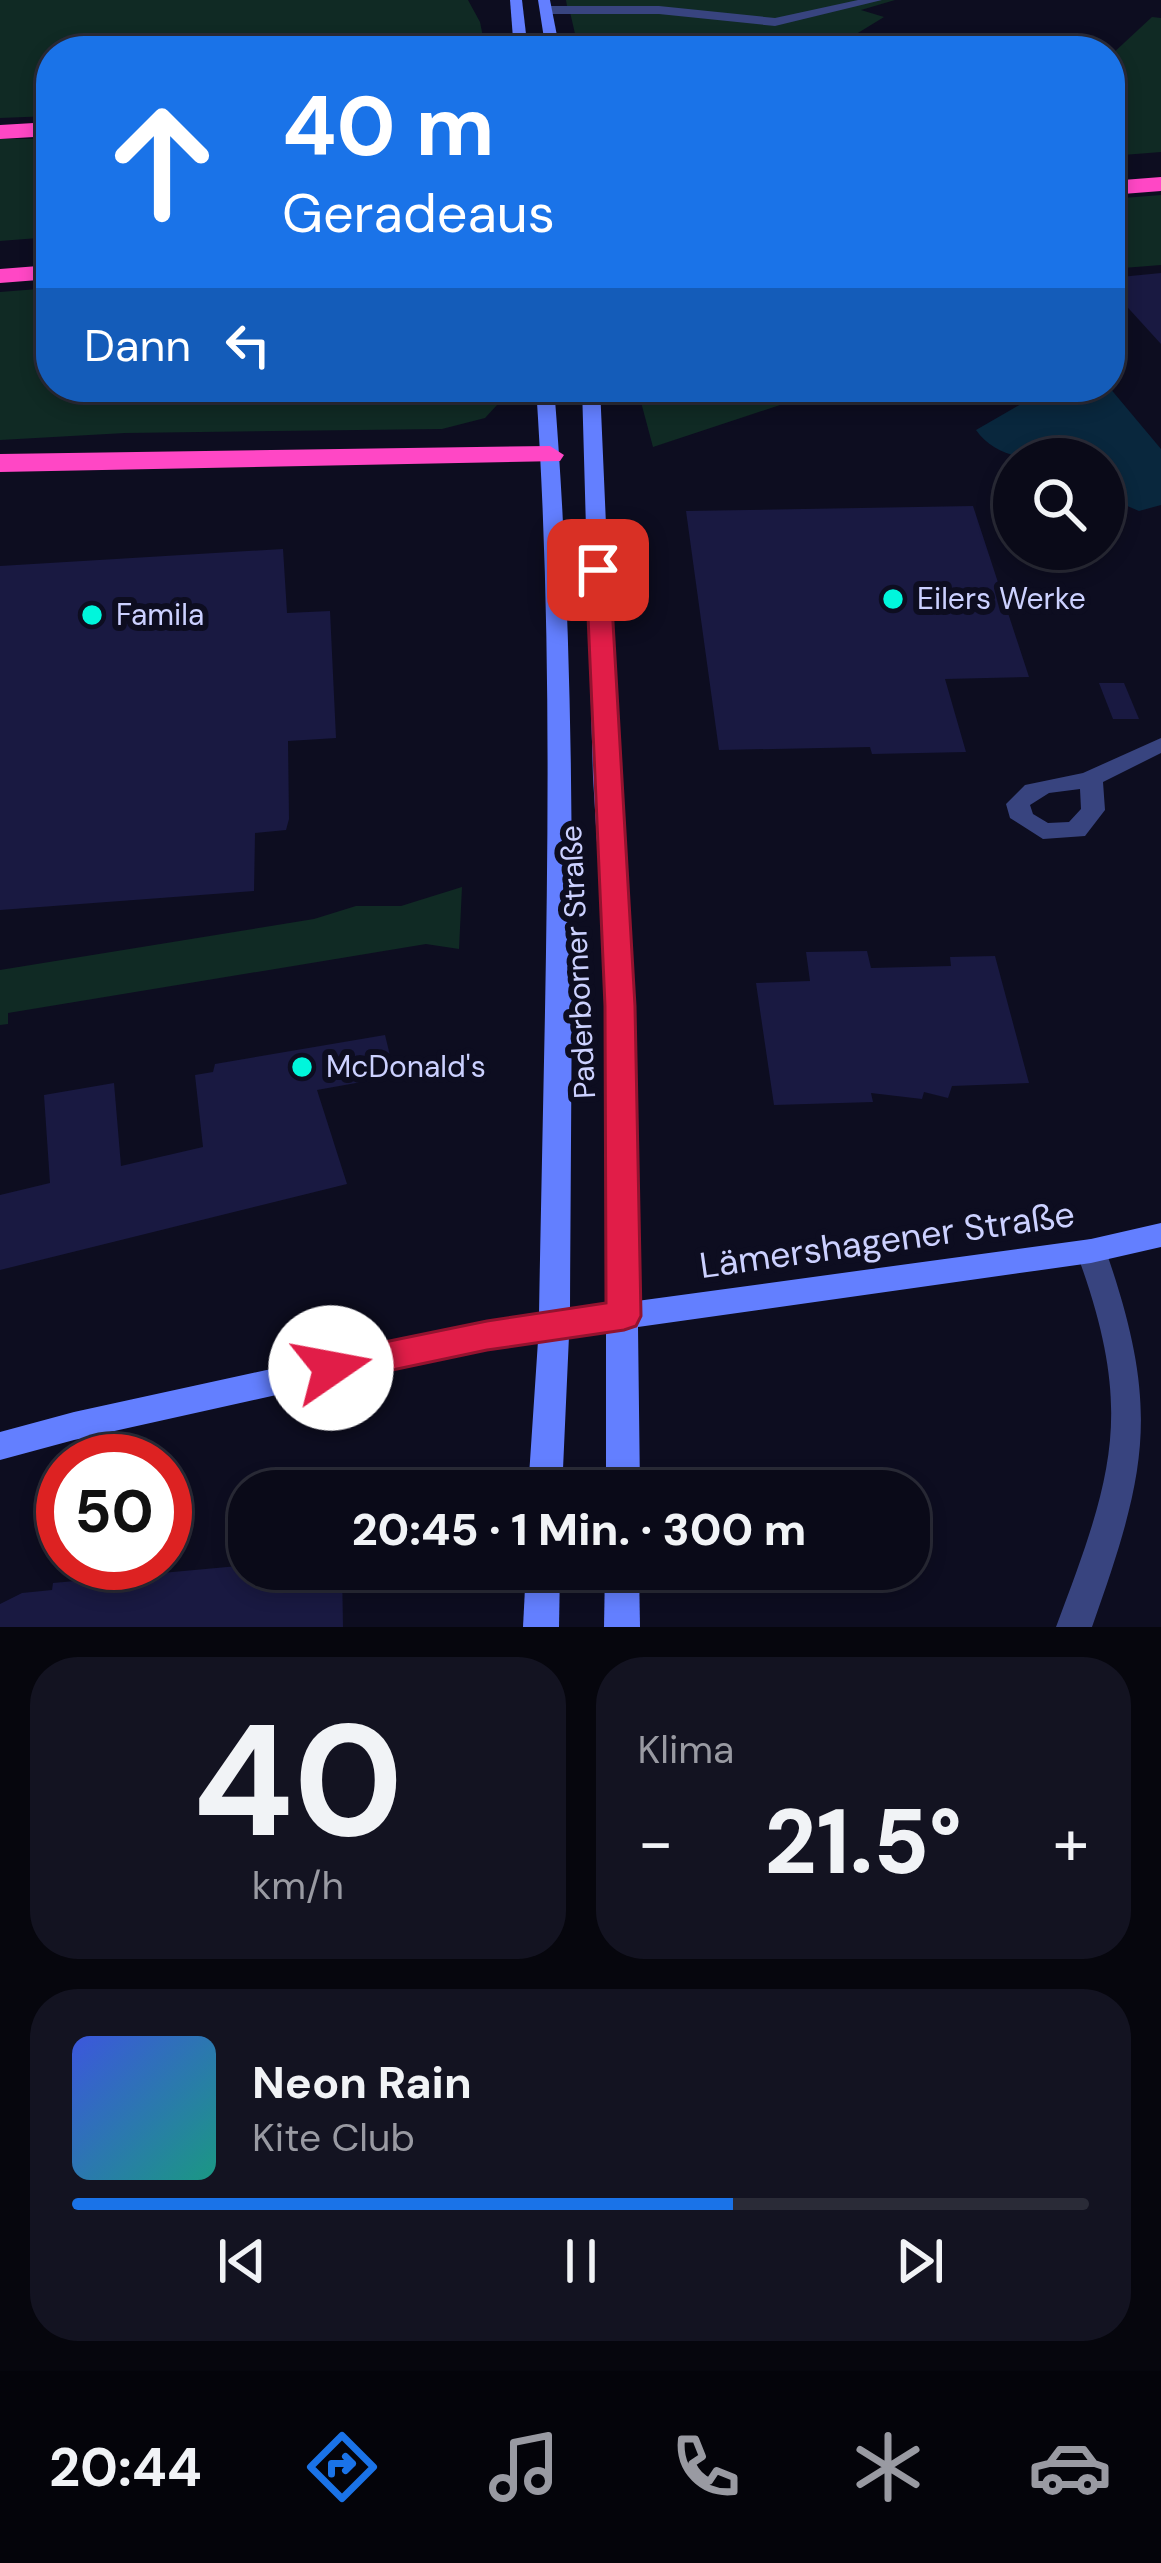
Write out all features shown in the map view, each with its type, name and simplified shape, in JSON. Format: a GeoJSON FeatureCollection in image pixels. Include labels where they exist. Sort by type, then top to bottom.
{"type":"FeatureCollection","features":[{"type":"Feature","properties":{"kind":"highway"},"geometry":{"type":"LineString","coordinates":[[0,134],[36,133]]}},
{"type":"Feature","properties":{"kind":"highway"},"geometry":{"type":"LineString","coordinates":[[1125,167],[1161,164]]}},
{"type":"Feature","properties":{"kind":"highway"},"geometry":{"type":"LineString","coordinates":[[1125,187],[1161,184]]}},
{"type":"Feature","properties":{"kind":"highway"},"geometry":{"type":"LineString","coordinates":[[0,255],[36,252]]}},
{"type":"Feature","properties":{"kind":"highway"},"geometry":{"type":"LineString","coordinates":[[0,276],[36,273]]}},
{"type":"Feature","properties":{"kind":"highway"},"geometry":{"type":"LineString","coordinates":[[0,452],[549,443]]}},
{"type":"Feature","properties":{"kind":"highway"},"geometry":{"type":"LineString","coordinates":[[0,464],[549,443]]}},
{"type":"Feature","properties":{"kind":"main road"},"geometry":{"type":"LineString","coordinates":[[516,0],[520,36]]}},
{"type":"Feature","properties":{"kind":"main road"},"geometry":{"type":"LineString","coordinates":[[545,5],[550,36]]}},
{"type":"Feature","properties":{"kind":"main road","name":"Paderborner Straße"},"geometry":{"type":"LineString","coordinates":[[545,402],[560,773],[554,1326],[546,1470]]}},
{"type":"Feature","properties":{"kind":"main road","name":"Paderborner Straße"},"geometry":{"type":"LineString","coordinates":[[592,402],[605,777],[620,1006],[622,1470]]}},
{"type":"Feature","properties":{"kind":"main road"},"geometry":{"type":"LineString","coordinates":[[549,443],[594,442]]}},
{"type":"Feature","properties":{"kind":"main road","name":"Lämershagener Straße"},"geometry":{"type":"LineString","coordinates":[[0,1447],[286,1377],[554,1326],[1091,1251],[1161,1235]]}},
{"type":"Feature","properties":{"kind":"main road"},"geometry":{"type":"LineString","coordinates":[[541,1627],[542,1590]]}},
{"type":"Feature","properties":{"kind":"main road"},"geometry":{"type":"LineString","coordinates":[[622,1590],[622,1627]]}},
{"type":"Feature","properties":{"kind":"street"},"geometry":{"type":"LineString","coordinates":[[545,5],[775,22],[876,0]]}},
{"type":"Feature","properties":{"kind":"street"},"geometry":{"type":"LineString","coordinates":[[1091,779],[1161,745]]}},
{"type":"Feature","properties":{"kind":"street"},"geometry":{"type":"LineString","coordinates":[[1074,1627],[1115,1513],[1133,1422],[1130,1365],[1113,1302],[1091,1251]]}},
{"type":"Feature","properties":{"kind":"green space"},"geometry":{"type":"Polygon","coordinates":[[[0,0],[468,0],[483,36],[36,36],[36,117],[0,118],[0,0]]]}},
{"type":"Feature","properties":{"kind":"green space"},"geometry":{"type":"Polygon","coordinates":[[[566,0],[895,0],[861,10],[884,17],[853,36],[576,36],[570,12],[581,7],[567,6],[566,0]]]}},
{"type":"Feature","properties":{"kind":"green space"},"geometry":{"type":"Polygon","coordinates":[[[1152,17],[1161,18],[1161,152],[1125,155],[1125,42],[1152,17]]]}},
{"type":"Feature","properties":{"kind":"green space"},"geometry":{"type":"Polygon","coordinates":[[[0,139],[36,139],[36,238],[0,241],[0,139]]]}},
{"type":"Feature","properties":{"kind":"green space"},"geometry":{"type":"Polygon","coordinates":[[[1161,195],[1161,265],[1125,268],[1125,198],[1161,195]]]}},
{"type":"Feature","properties":{"kind":"green space"},"geometry":{"type":"Polygon","coordinates":[[[36,289],[36,402],[500,402],[485,418],[442,429],[125,433],[0,440],[0,292],[36,289]]]}},
{"type":"Feature","properties":{"kind":"green space"},"geometry":{"type":"Polygon","coordinates":[[[641,402],[789,402],[653,447],[641,402]]]}},
{"type":"Feature","properties":{"kind":"green space"},"geometry":{"type":"Polygon","coordinates":[[[462,887],[459,949],[426,944],[8,1013],[8,1024],[0,1025],[0,970],[314,919],[356,906],[401,906],[462,887]]]}},
{"type":"Feature","properties":{"kind":"water"},"geometry":{"type":"Polygon","coordinates":[[[1022,402],[1122,402],[1161,449],[1161,505],[1139,511],[1125,505],[1125,438],[993,438],[993,445],[976,430],[1022,402]]]}},
{"type":"Feature","properties":{"kind":"building"},"geometry":{"type":"Polygon","coordinates":[[[1161,273],[1161,344],[1125,304],[1125,277],[1161,273]]]}},
{"type":"Feature","properties":{"kind":"building"},"geometry":{"type":"Polygon","coordinates":[[[973,506],[1029,677],[945,679],[966,752],[872,754],[870,747],[719,750],[686,511],[973,506]]]}},
{"type":"Feature","properties":{"kind":"building"},"geometry":{"type":"Polygon","coordinates":[[[283,549],[287,613],[330,611],[336,738],[288,741],[289,819],[286,830],[255,833],[254,891],[0,910],[0,566],[283,549]]]}},
{"type":"Feature","properties":{"kind":"building"},"geometry":{"type":"Polygon","coordinates":[[[1099,683],[1124,683],[1139,719],[1113,719],[1099,683]]]}},
{"type":"Feature","properties":{"kind":"building"},"geometry":{"type":"Polygon","coordinates":[[[867,951],[871,968],[951,966],[950,957],[995,956],[1029,1083],[952,1086],[948,1098],[924,1092],[922,1099],[871,1093],[873,1102],[774,1105],[756,983],[810,981],[806,952],[867,951]]]}},
{"type":"Feature","properties":{"kind":"building"},"geometry":{"type":"Polygon","coordinates":[[[385,1035],[395,1076],[317,1090],[347,1184],[0,1270],[0,1195],[50,1183],[44,1095],[114,1083],[121,1166],[203,1147],[195,1075],[213,1072],[215,1064],[385,1035]]]}},
{"type":"Feature","properties":{"kind":"building"},"geometry":{"type":"Polygon","coordinates":[[[228,1567],[228,1590],[342,1590],[343,1627],[0,1627],[0,1604],[22,1593],[192,1590],[192,1570],[228,1567]]]}},
{"type":"Feature","properties":{"kind":"place","name":"Eilers Werke"},"geometry":{"type":"Point","coordinates":[893,599]}},
{"type":"Feature","properties":{"kind":"place","name":"Famila"},"geometry":{"type":"Point","coordinates":[92,615]}},
{"type":"Feature","properties":{"kind":"place","name":"McDonald's"},"geometry":{"type":"Point","coordinates":[302,1067]}},
{"type":"Feature","properties":{"kind":"route"},"geometry":{"type":"LineString","coordinates":[[331,1368],[487,1335],[624,1316],[620,1006],[598,570]]}}]}
